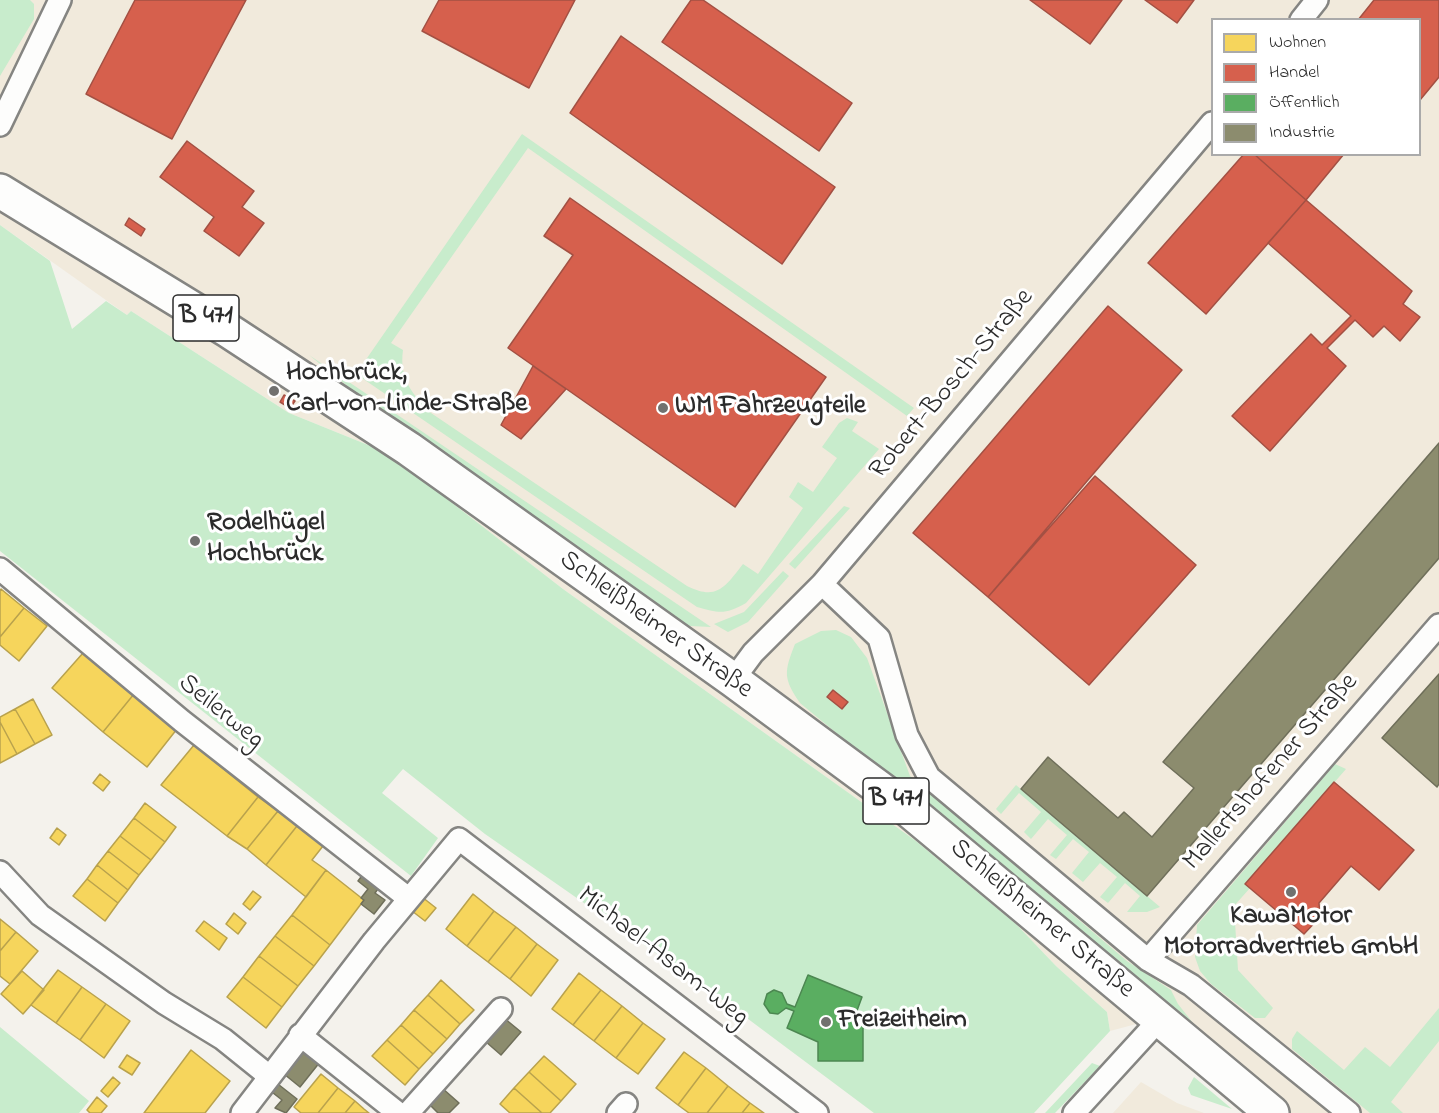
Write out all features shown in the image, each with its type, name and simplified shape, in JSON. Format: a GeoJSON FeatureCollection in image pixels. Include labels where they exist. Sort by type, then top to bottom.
{"type":"FeatureCollection","features":[{"type":"Feature","properties":{"kind":"main road","name":"Schleißheimer Straße"},"geometry":{"type":"LineString","coordinates":[[0,191],[229,331],[409,449],[732,680],[905,807],[1272,1113]]}},
{"type":"Feature","properties":{"kind":"street"},"geometry":{"type":"LineString","coordinates":[[0,125],[60,0]]}},
{"type":"Feature","properties":{"kind":"street"},"geometry":{"type":"LineString","coordinates":[[1303,18],[1317,0]]}},
{"type":"Feature","properties":{"kind":"street","name":"Robert-Bosch-Straße"},"geometry":{"type":"LineString","coordinates":[[732,680],[753,653],[822,584],[1211,124]]}},
{"type":"Feature","properties":{"kind":"street","name":"Seilerweg"},"geometry":{"type":"LineString","coordinates":[[0,569],[182,721],[408,898]]}},
{"type":"Feature","properties":{"kind":"street","name":"Schleißheimer Straße"},"geometry":{"type":"LineString","coordinates":[[822,584],[879,638],[907,735],[929,777],[1148,960],[1191,985],[1349,1113]]}},
{"type":"Feature","properties":{"kind":"street","name":"Mallertshofener Straße"},"geometry":{"type":"LineString","coordinates":[[1148,960],[1439,625]]}},
{"type":"Feature","properties":{"kind":"street","name":"Michael-Asam-Weg"},"geometry":{"type":"LineString","coordinates":[[408,898],[434,871],[459,839],[817,1113]]}},
{"type":"Feature","properties":{"kind":"street"},"geometry":{"type":"LineString","coordinates":[[0,873],[39,915],[164,1004],[223,1039],[269,1076]]}},
{"type":"Feature","properties":{"kind":"street"},"geometry":{"type":"LineString","coordinates":[[242,1113],[408,898]]}},
{"type":"Feature","properties":{"kind":"street"},"geometry":{"type":"LineString","coordinates":[[408,1113],[501,1009]]}},
{"type":"Feature","properties":{"kind":"street"},"geometry":{"type":"LineString","coordinates":[[1074,1113],[1160,1019]]}},
{"type":"Feature","properties":{"kind":"street"},"geometry":{"type":"LineString","coordinates":[[300,1035],[398,1113]]}},
{"type":"Feature","properties":{"kind":"shaded area"},"geometry":{"type":"Polygon","coordinates":[[[0,0],[1439,0],[1439,1113],[1272,1113],[1159,1018],[1110,1031],[1107,1012],[1056,966],[1017,925],[916,841],[563,589],[433,488],[373,447],[289,413],[131,311],[127,315],[0,225],[0,0]]]}},
{"type":"Feature","properties":{"kind":"shaded area"},"geometry":{"type":"Polygon","coordinates":[[[1141,1082],[1177,1103],[1204,1113],[1113,1113],[1141,1082]]]}},
{"type":"Feature","properties":{"kind":"green space"},"geometry":{"type":"Polygon","coordinates":[[[0,0],[30,0],[34,4],[34,19],[0,76],[0,0]]]}},
{"type":"Feature","properties":{"kind":"green space"},"geometry":{"type":"Polygon","coordinates":[[[522,134],[914,408],[907,416],[528,148],[391,343],[403,350],[403,369],[408,385],[431,413],[687,586],[706,592],[720,589],[743,564],[758,574],[803,508],[789,497],[798,482],[813,492],[837,458],[822,447],[839,423],[847,418],[858,422],[852,431],[879,449],[746,603],[733,610],[722,612],[697,607],[356,374],[522,134]]]}},
{"type":"Feature","properties":{"kind":"green space"},"geometry":{"type":"Polygon","coordinates":[[[0,225],[50,261],[72,329],[106,301],[127,315],[131,311],[289,413],[373,447],[433,488],[563,589],[916,841],[1017,925],[1056,966],[1107,1012],[1110,1031],[1034,1113],[874,1113],[716,995],[485,834],[403,769],[382,793],[438,838],[411,876],[0,551],[0,225]]]}},
{"type":"Feature","properties":{"kind":"green space"},"geometry":{"type":"Polygon","coordinates":[[[309,355],[711,627],[690,626],[672,619],[361,397],[309,355]]]}},
{"type":"Feature","properties":{"kind":"green space"},"geometry":{"type":"Polygon","coordinates":[[[844,506],[850,508],[795,569],[789,564],[844,506]]]}},
{"type":"Feature","properties":{"kind":"green space"},"geometry":{"type":"Polygon","coordinates":[[[783,571],[789,576],[748,622],[728,632],[714,624],[744,612],[783,571]]]}},
{"type":"Feature","properties":{"kind":"green space"},"geometry":{"type":"Polygon","coordinates":[[[836,630],[851,637],[867,658],[910,776],[1127,961],[1171,990],[1178,1004],[1204,1037],[800,703],[790,687],[787,675],[795,644],[821,631],[836,630]]]}},
{"type":"Feature","properties":{"kind":"green space"},"geometry":{"type":"Polygon","coordinates":[[[1335,764],[1346,769],[1246,884],[1250,888],[1234,906],[1238,970],[1273,1008],[1265,1018],[1255,1018],[1211,984],[1200,971],[1195,957],[1197,925],[1335,764]]]}},
{"type":"Feature","properties":{"kind":"green space"},"geometry":{"type":"Polygon","coordinates":[[[1016,785],[1160,907],[1147,912],[1127,912],[1140,896],[1125,883],[1108,903],[1100,897],[1117,877],[1100,863],[1083,882],[1072,873],[1089,852],[1073,839],[1056,859],[1050,855],[1067,835],[1048,819],[1031,839],[1024,832],[1041,812],[1019,793],[1001,814],[996,809],[1016,785]]]}},
{"type":"Feature","properties":{"kind":"green space"},"geometry":{"type":"Polygon","coordinates":[[[1439,1008],[1439,1041],[1391,1102],[1403,1113],[1370,1113],[1292,1049],[1292,1039],[1297,1031],[1344,1070],[1365,1047],[1390,1067],[1439,1008]]]}},
{"type":"Feature","properties":{"kind":"green space"},"geometry":{"type":"Polygon","coordinates":[[[0,1027],[89,1101],[79,1113],[0,1113],[0,1027]]]}},
{"type":"Feature","properties":{"kind":"green space"},"geometry":{"type":"Polygon","coordinates":[[[1092,1063],[1100,1066],[1055,1113],[1045,1113],[1092,1063]]]}},
{"type":"Feature","properties":{"kind":"green space"},"geometry":{"type":"Polygon","coordinates":[[[1194,1077],[1232,1109],[1191,1095],[1188,1088],[1194,1077]]]}},
{"type":"Feature","properties":{"kind":"building: Wohnen"},"geometry":{"type":"Polygon","coordinates":[[[1,589],[24,608],[0,637],[0,591],[1,589]]]}},
{"type":"Feature","properties":{"kind":"building: Wohnen"},"geometry":{"type":"Polygon","coordinates":[[[24,608],[47,626],[19,661],[0,645],[0,637],[24,608]]]}},
{"type":"Feature","properties":{"kind":"building: Wohnen"},"geometry":{"type":"Polygon","coordinates":[[[83,653],[134,694],[103,732],[52,688],[83,653]]]}},
{"type":"Feature","properties":{"kind":"building: Wohnen"},"geometry":{"type":"Polygon","coordinates":[[[134,694],[177,729],[147,767],[103,732],[134,694]]]}},
{"type":"Feature","properties":{"kind":"building: Wohnen"},"geometry":{"type":"Polygon","coordinates":[[[33,699],[52,735],[35,744],[15,709],[33,699]]]}},
{"type":"Feature","properties":{"kind":"building: Wohnen"},"geometry":{"type":"Polygon","coordinates":[[[15,709],[35,744],[17,754],[0,722],[0,717],[15,709]]]}},
{"type":"Feature","properties":{"kind":"building: Wohnen"},"geometry":{"type":"Polygon","coordinates":[[[0,722],[17,754],[0,763],[0,722]]]}},
{"type":"Feature","properties":{"kind":"building: Wohnen"},"geometry":{"type":"Polygon","coordinates":[[[194,745],[258,797],[227,836],[161,785],[194,745]]]}},
{"type":"Feature","properties":{"kind":"building: Wohnen"},"geometry":{"type":"Polygon","coordinates":[[[100,774],[110,782],[103,791],[93,783],[100,774]]]}},
{"type":"Feature","properties":{"kind":"building: Wohnen"},"geometry":{"type":"Polygon","coordinates":[[[258,797],[278,811],[247,849],[227,836],[258,797]]]}},
{"type":"Feature","properties":{"kind":"building: Wohnen"},"geometry":{"type":"Polygon","coordinates":[[[145,803],[176,827],[165,842],[134,818],[145,803]]]}},
{"type":"Feature","properties":{"kind":"building: Wohnen"},"geometry":{"type":"Polygon","coordinates":[[[278,811],[297,826],[266,865],[247,849],[278,811]]]}},
{"type":"Feature","properties":{"kind":"building: Wohnen"},"geometry":{"type":"Polygon","coordinates":[[[134,818],[165,842],[151,860],[120,836],[134,818]]]}},
{"type":"Feature","properties":{"kind":"building: Wohnen"},"geometry":{"type":"Polygon","coordinates":[[[297,826],[323,846],[312,860],[326,870],[306,897],[266,865],[297,826]]]}},
{"type":"Feature","properties":{"kind":"building: Wohnen"},"geometry":{"type":"Polygon","coordinates":[[[57,828],[66,835],[59,845],[50,838],[57,828]]]}},
{"type":"Feature","properties":{"kind":"building: Wohnen"},"geometry":{"type":"Polygon","coordinates":[[[120,836],[151,860],[139,875],[108,851],[120,836]]]}},
{"type":"Feature","properties":{"kind":"building: Wohnen"},"geometry":{"type":"Polygon","coordinates":[[[108,851],[139,875],[128,890],[97,865],[108,851]]]}},
{"type":"Feature","properties":{"kind":"building: Wohnen"},"geometry":{"type":"Polygon","coordinates":[[[97,865],[128,890],[118,903],[87,879],[97,865]]]}},
{"type":"Feature","properties":{"kind":"building: Wohnen"},"geometry":{"type":"Polygon","coordinates":[[[326,870],[364,900],[330,945],[292,915],[326,870]]]}},
{"type":"Feature","properties":{"kind":"building: Wohnen"},"geometry":{"type":"Polygon","coordinates":[[[87,879],[118,903],[105,921],[73,896],[87,879]]]}},
{"type":"Feature","properties":{"kind":"building: Wohnen"},"geometry":{"type":"Polygon","coordinates":[[[253,891],[261,897],[250,910],[243,904],[253,891]]]}},
{"type":"Feature","properties":{"kind":"building: Wohnen"},"geometry":{"type":"Polygon","coordinates":[[[473,894],[494,911],[467,946],[446,929],[473,894]]]}},
{"type":"Feature","properties":{"kind":"building: Wohnen"},"geometry":{"type":"Polygon","coordinates":[[[422,897],[436,908],[425,921],[412,911],[422,897]]]}},
{"type":"Feature","properties":{"kind":"building: Wohnen"},"geometry":{"type":"Polygon","coordinates":[[[494,911],[516,927],[488,962],[467,946],[494,911]]]}},
{"type":"Feature","properties":{"kind":"building: Wohnen"},"geometry":{"type":"Polygon","coordinates":[[[234,913],[246,923],[238,934],[226,924],[234,913]]]}},
{"type":"Feature","properties":{"kind":"building: Wohnen"},"geometry":{"type":"Polygon","coordinates":[[[292,915],[330,945],[314,966],[275,936],[292,915]]]}},
{"type":"Feature","properties":{"kind":"building: Wohnen"},"geometry":{"type":"Polygon","coordinates":[[[0,919],[16,932],[0,951],[0,919]]]}},
{"type":"Feature","properties":{"kind":"building: Wohnen"},"geometry":{"type":"Polygon","coordinates":[[[204,921],[227,938],[219,950],[196,931],[204,921]]]}},
{"type":"Feature","properties":{"kind":"building: Wohnen"},"geometry":{"type":"Polygon","coordinates":[[[516,927],[537,944],[510,979],[488,962],[516,927]]]}},
{"type":"Feature","properties":{"kind":"building: Wohnen"},"geometry":{"type":"Polygon","coordinates":[[[16,932],[38,951],[10,984],[0,976],[0,951],[16,932]]]}},
{"type":"Feature","properties":{"kind":"building: Wohnen"},"geometry":{"type":"Polygon","coordinates":[[[275,936],[314,966],[298,986],[259,956],[275,936]]]}},
{"type":"Feature","properties":{"kind":"building: Wohnen"},"geometry":{"type":"Polygon","coordinates":[[[537,944],[558,960],[531,996],[510,979],[537,944]]]}},
{"type":"Feature","properties":{"kind":"building: Wohnen"},"geometry":{"type":"Polygon","coordinates":[[[259,956],[298,986],[282,1007],[243,977],[259,956]]]}},
{"type":"Feature","properties":{"kind":"building: Wohnen"},"geometry":{"type":"Polygon","coordinates":[[[58,970],[82,987],[56,1023],[31,1005],[58,970]]]}},
{"type":"Feature","properties":{"kind":"building: Wohnen"},"geometry":{"type":"Polygon","coordinates":[[[22,971],[44,990],[23,1014],[1,994],[22,971]]]}},
{"type":"Feature","properties":{"kind":"building: Wohnen"},"geometry":{"type":"Polygon","coordinates":[[[579,973],[601,990],[573,1025],[552,1009],[579,973]]]}},
{"type":"Feature","properties":{"kind":"building: Wohnen"},"geometry":{"type":"Polygon","coordinates":[[[243,977],[282,1007],[266,1028],[227,997],[243,977]]]}},
{"type":"Feature","properties":{"kind":"building: Wohnen"},"geometry":{"type":"Polygon","coordinates":[[[441,980],[474,1010],[460,1024],[428,995],[441,980]]]}},
{"type":"Feature","properties":{"kind":"building: Wohnen"},"geometry":{"type":"Polygon","coordinates":[[[82,987],[106,1004],[80,1040],[56,1023],[82,987]]]}},
{"type":"Feature","properties":{"kind":"building: Wohnen"},"geometry":{"type":"Polygon","coordinates":[[[601,990],[622,1006],[594,1041],[573,1025],[601,990]]]}},
{"type":"Feature","properties":{"kind":"building: Wohnen"},"geometry":{"type":"Polygon","coordinates":[[[428,995],[460,1024],[447,1039],[414,1010],[428,995]]]}},
{"type":"Feature","properties":{"kind":"building: Wohnen"},"geometry":{"type":"Polygon","coordinates":[[[106,1004],[130,1021],[104,1058],[80,1040],[106,1004]]]}},
{"type":"Feature","properties":{"kind":"building: Wohnen"},"geometry":{"type":"Polygon","coordinates":[[[622,1006],[643,1023],[616,1058],[594,1041],[622,1006]]]}},
{"type":"Feature","properties":{"kind":"building: Wohnen"},"geometry":{"type":"Polygon","coordinates":[[[414,1010],[447,1039],[433,1054],[401,1025],[414,1010]]]}},
{"type":"Feature","properties":{"kind":"building: Wohnen"},"geometry":{"type":"Polygon","coordinates":[[[643,1023],[665,1039],[638,1074],[616,1058],[643,1023]]]}},
{"type":"Feature","properties":{"kind":"building: Wohnen"},"geometry":{"type":"Polygon","coordinates":[[[401,1025],[433,1054],[419,1069],[387,1040],[401,1025]]]}},
{"type":"Feature","properties":{"kind":"building: Wohnen"},"geometry":{"type":"Polygon","coordinates":[[[387,1040],[419,1069],[405,1085],[372,1056],[387,1040]]]}},
{"type":"Feature","properties":{"kind":"building: Wohnen"},"geometry":{"type":"Polygon","coordinates":[[[191,1050],[230,1081],[205,1113],[144,1113],[191,1050]]]}},
{"type":"Feature","properties":{"kind":"building: Wohnen"},"geometry":{"type":"Polygon","coordinates":[[[684,1052],[706,1068],[678,1105],[656,1088],[684,1052]]]}},
{"type":"Feature","properties":{"kind":"building: Wohnen"},"geometry":{"type":"Polygon","coordinates":[[[127,1055],[140,1063],[132,1075],[119,1067],[127,1055]]]}},
{"type":"Feature","properties":{"kind":"building: Wohnen"},"geometry":{"type":"Polygon","coordinates":[[[544,1056],[576,1084],[561,1101],[529,1072],[544,1056]]]}},
{"type":"Feature","properties":{"kind":"building: Wohnen"},"geometry":{"type":"Polygon","coordinates":[[[706,1068],[728,1086],[707,1113],[689,1113],[678,1105],[706,1068]]]}},
{"type":"Feature","properties":{"kind":"building: Wohnen"},"geometry":{"type":"Polygon","coordinates":[[[529,1072],[561,1101],[550,1113],[542,1113],[514,1088],[529,1072]]]}},
{"type":"Feature","properties":{"kind":"building: Wohnen"},"geometry":{"type":"Polygon","coordinates":[[[321,1074],[338,1088],[318,1113],[301,1113],[294,1107],[321,1074]]]}},
{"type":"Feature","properties":{"kind":"building: Wohnen"},"geometry":{"type":"Polygon","coordinates":[[[113,1077],[120,1083],[108,1097],[101,1091],[113,1077]]]}},
{"type":"Feature","properties":{"kind":"building: Wohnen"},"geometry":{"type":"Polygon","coordinates":[[[728,1086],[750,1103],[742,1113],[707,1113],[728,1086]]]}},
{"type":"Feature","properties":{"kind":"building: Wohnen"},"geometry":{"type":"Polygon","coordinates":[[[338,1088],[355,1101],[345,1113],[318,1113],[338,1088]]]}},
{"type":"Feature","properties":{"kind":"building: Wohnen"},"geometry":{"type":"Polygon","coordinates":[[[514,1088],[542,1113],[510,1113],[500,1104],[514,1088]]]}},
{"type":"Feature","properties":{"kind":"building: Wohnen"},"geometry":{"type":"Polygon","coordinates":[[[97,1097],[107,1106],[101,1113],[90,1113],[87,1110],[97,1097]]]}},
{"type":"Feature","properties":{"kind":"building: Wohnen"},"geometry":{"type":"Polygon","coordinates":[[[355,1101],[364,1109],[369,1113],[345,1113],[355,1101]]]}},
{"type":"Feature","properties":{"kind":"building: Wohnen"},"geometry":{"type":"Polygon","coordinates":[[[750,1103],[764,1113],[742,1113],[750,1103]]]}},
{"type":"Feature","properties":{"kind":"building: Handel"},"geometry":{"type":"Polygon","coordinates":[[[135,0],[246,0],[172,139],[86,94],[135,0]]]}},
{"type":"Feature","properties":{"kind":"building: Handel"},"geometry":{"type":"Polygon","coordinates":[[[439,0],[575,0],[529,88],[422,31],[439,0]]]}},
{"type":"Feature","properties":{"kind":"building: Handel"},"geometry":{"type":"Polygon","coordinates":[[[691,0],[703,0],[852,103],[819,151],[662,42],[691,0]]]}},
{"type":"Feature","properties":{"kind":"building: Handel"},"geometry":{"type":"Polygon","coordinates":[[[1030,0],[1122,0],[1090,44],[1030,0]]]}},
{"type":"Feature","properties":{"kind":"building: Handel"},"geometry":{"type":"Polygon","coordinates":[[[1145,0],[1194,0],[1177,23],[1145,0]]]}},
{"type":"Feature","properties":{"kind":"building: Handel"},"geometry":{"type":"Polygon","coordinates":[[[1374,0],[1439,0],[1439,77],[1421,99],[1421,18],[1360,18],[1374,0]]]}},
{"type":"Feature","properties":{"kind":"building: Handel"},"geometry":{"type":"Polygon","coordinates":[[[621,36],[835,187],[782,264],[570,113],[621,36]]]}},
{"type":"Feature","properties":{"kind":"building: Handel"},"geometry":{"type":"Polygon","coordinates":[[[187,141],[254,191],[242,207],[264,223],[239,256],[204,231],[214,217],[160,177],[187,141]]]}},
{"type":"Feature","properties":{"kind":"building: Handel"},"geometry":{"type":"Polygon","coordinates":[[[1242,156],[1256,156],[1306,200],[1206,314],[1148,263],[1242,156]]]}},
{"type":"Feature","properties":{"kind":"building: Handel"},"geometry":{"type":"Polygon","coordinates":[[[1256,156],[1342,156],[1306,200],[1256,156]]]}},
{"type":"Feature","properties":{"kind":"building: Handel"},"geometry":{"type":"Polygon","coordinates":[[[570,198],[826,377],[735,507],[508,348],[573,255],[544,236],[570,198]]]}},
{"type":"Feature","properties":{"kind":"building: Handel"},"geometry":{"type":"Polygon","coordinates":[[[1306,200],[1412,291],[1403,304],[1420,317],[1400,341],[1384,326],[1373,337],[1355,320],[1327,348],[1346,366],[1270,451],[1232,416],[1311,334],[1322,345],[1351,316],[1268,243],[1306,200]]]}},
{"type":"Feature","properties":{"kind":"building: Handel"},"geometry":{"type":"Polygon","coordinates":[[[129,218],[145,229],[141,236],[125,225],[129,218]]]}},
{"type":"Feature","properties":{"kind":"building: Handel"},"geometry":{"type":"Polygon","coordinates":[[[1108,306],[1182,370],[988,597],[913,533],[1108,306]]]}},
{"type":"Feature","properties":{"kind":"building: Handel"},"geometry":{"type":"Polygon","coordinates":[[[533,366],[566,389],[521,439],[501,425],[533,366]]]}},
{"type":"Feature","properties":{"kind":"building: Handel"},"geometry":{"type":"Polygon","coordinates":[[[284,395],[295,401],[290,408],[280,402],[284,395]]]}},
{"type":"Feature","properties":{"kind":"building: Handel"},"geometry":{"type":"Polygon","coordinates":[[[1095,476],[1196,565],[1089,685],[988,597],[1095,476]]]}},
{"type":"Feature","properties":{"kind":"building: Handel"},"geometry":{"type":"Polygon","coordinates":[[[833,690],[848,702],[842,709],[827,697],[833,690]]]}},
{"type":"Feature","properties":{"kind":"building: Handel"},"geometry":{"type":"Polygon","coordinates":[[[1334,782],[1414,850],[1379,890],[1351,866],[1319,903],[1320,917],[1304,934],[1245,884],[1334,782]]]}},
{"type":"Feature","properties":{"kind":"building: Öffentlich","name":"Freizeitheim"},"geometry":{"type":"Polygon","coordinates":[[[808,975],[862,997],[855,1016],[863,1016],[863,1061],[818,1061],[818,1042],[787,1028],[794,1011],[786,1008],[778,1014],[770,1013],[764,1004],[767,994],[774,990],[782,993],[787,1004],[795,1007],[808,975]]]}},
{"type":"Feature","properties":{"kind":"building: Industrie"},"geometry":{"type":"Polygon","coordinates":[[[1439,443],[1439,558],[1147,896],[1021,789],[1048,757],[1118,818],[1124,812],[1152,837],[1194,788],[1163,762],[1439,443]]]}},
{"type":"Feature","properties":{"kind":"building: Industrie"},"geometry":{"type":"Polygon","coordinates":[[[1439,674],[1439,784],[1437,787],[1382,738],[1439,674]]]}},
{"type":"Feature","properties":{"kind":"building: Industrie"},"geometry":{"type":"Polygon","coordinates":[[[367,869],[383,882],[375,893],[385,900],[374,914],[361,904],[364,900],[361,898],[368,889],[358,881],[367,869]]]}},
{"type":"Feature","properties":{"kind":"building: Industrie"},"geometry":{"type":"Polygon","coordinates":[[[504,1018],[521,1032],[501,1055],[485,1041],[504,1018]]]}},
{"type":"Feature","properties":{"kind":"building: Industrie"},"geometry":{"type":"Polygon","coordinates":[[[304,1050],[320,1062],[300,1087],[284,1074],[304,1050]]]}},
{"type":"Feature","properties":{"kind":"building: Industrie"},"geometry":{"type":"Polygon","coordinates":[[[274,1081],[297,1099],[286,1113],[275,1108],[282,1100],[268,1089],[274,1081]]]}},
{"type":"Feature","properties":{"kind":"building: Industrie"},"geometry":{"type":"Polygon","coordinates":[[[442,1088],[459,1103],[449,1113],[438,1113],[428,1103],[442,1088]]]}},
{"type":"Feature","properties":{"kind":"place","name":"Hochbrück, Carl-von-Linde-Straße"},"geometry":{"type":"Point","coordinates":[274,391]}},
{"type":"Feature","properties":{"kind":"place","name":"WM Fahrzeugteile"},"geometry":{"type":"Point","coordinates":[663,408]}},
{"type":"Feature","properties":{"kind":"place","name":"Rodelhügel Hochbrück"},"geometry":{"type":"Point","coordinates":[195,541]}},
{"type":"Feature","properties":{"kind":"place","name":"KawaMotor Motorradvertrieb GmbH"},"geometry":{"type":"Point","coordinates":[1291,892]}},
{"type":"Feature","properties":{"kind":"place","name":"Freizeitheim"},"geometry":{"type":"Point","coordinates":[826,1022]}}]}
